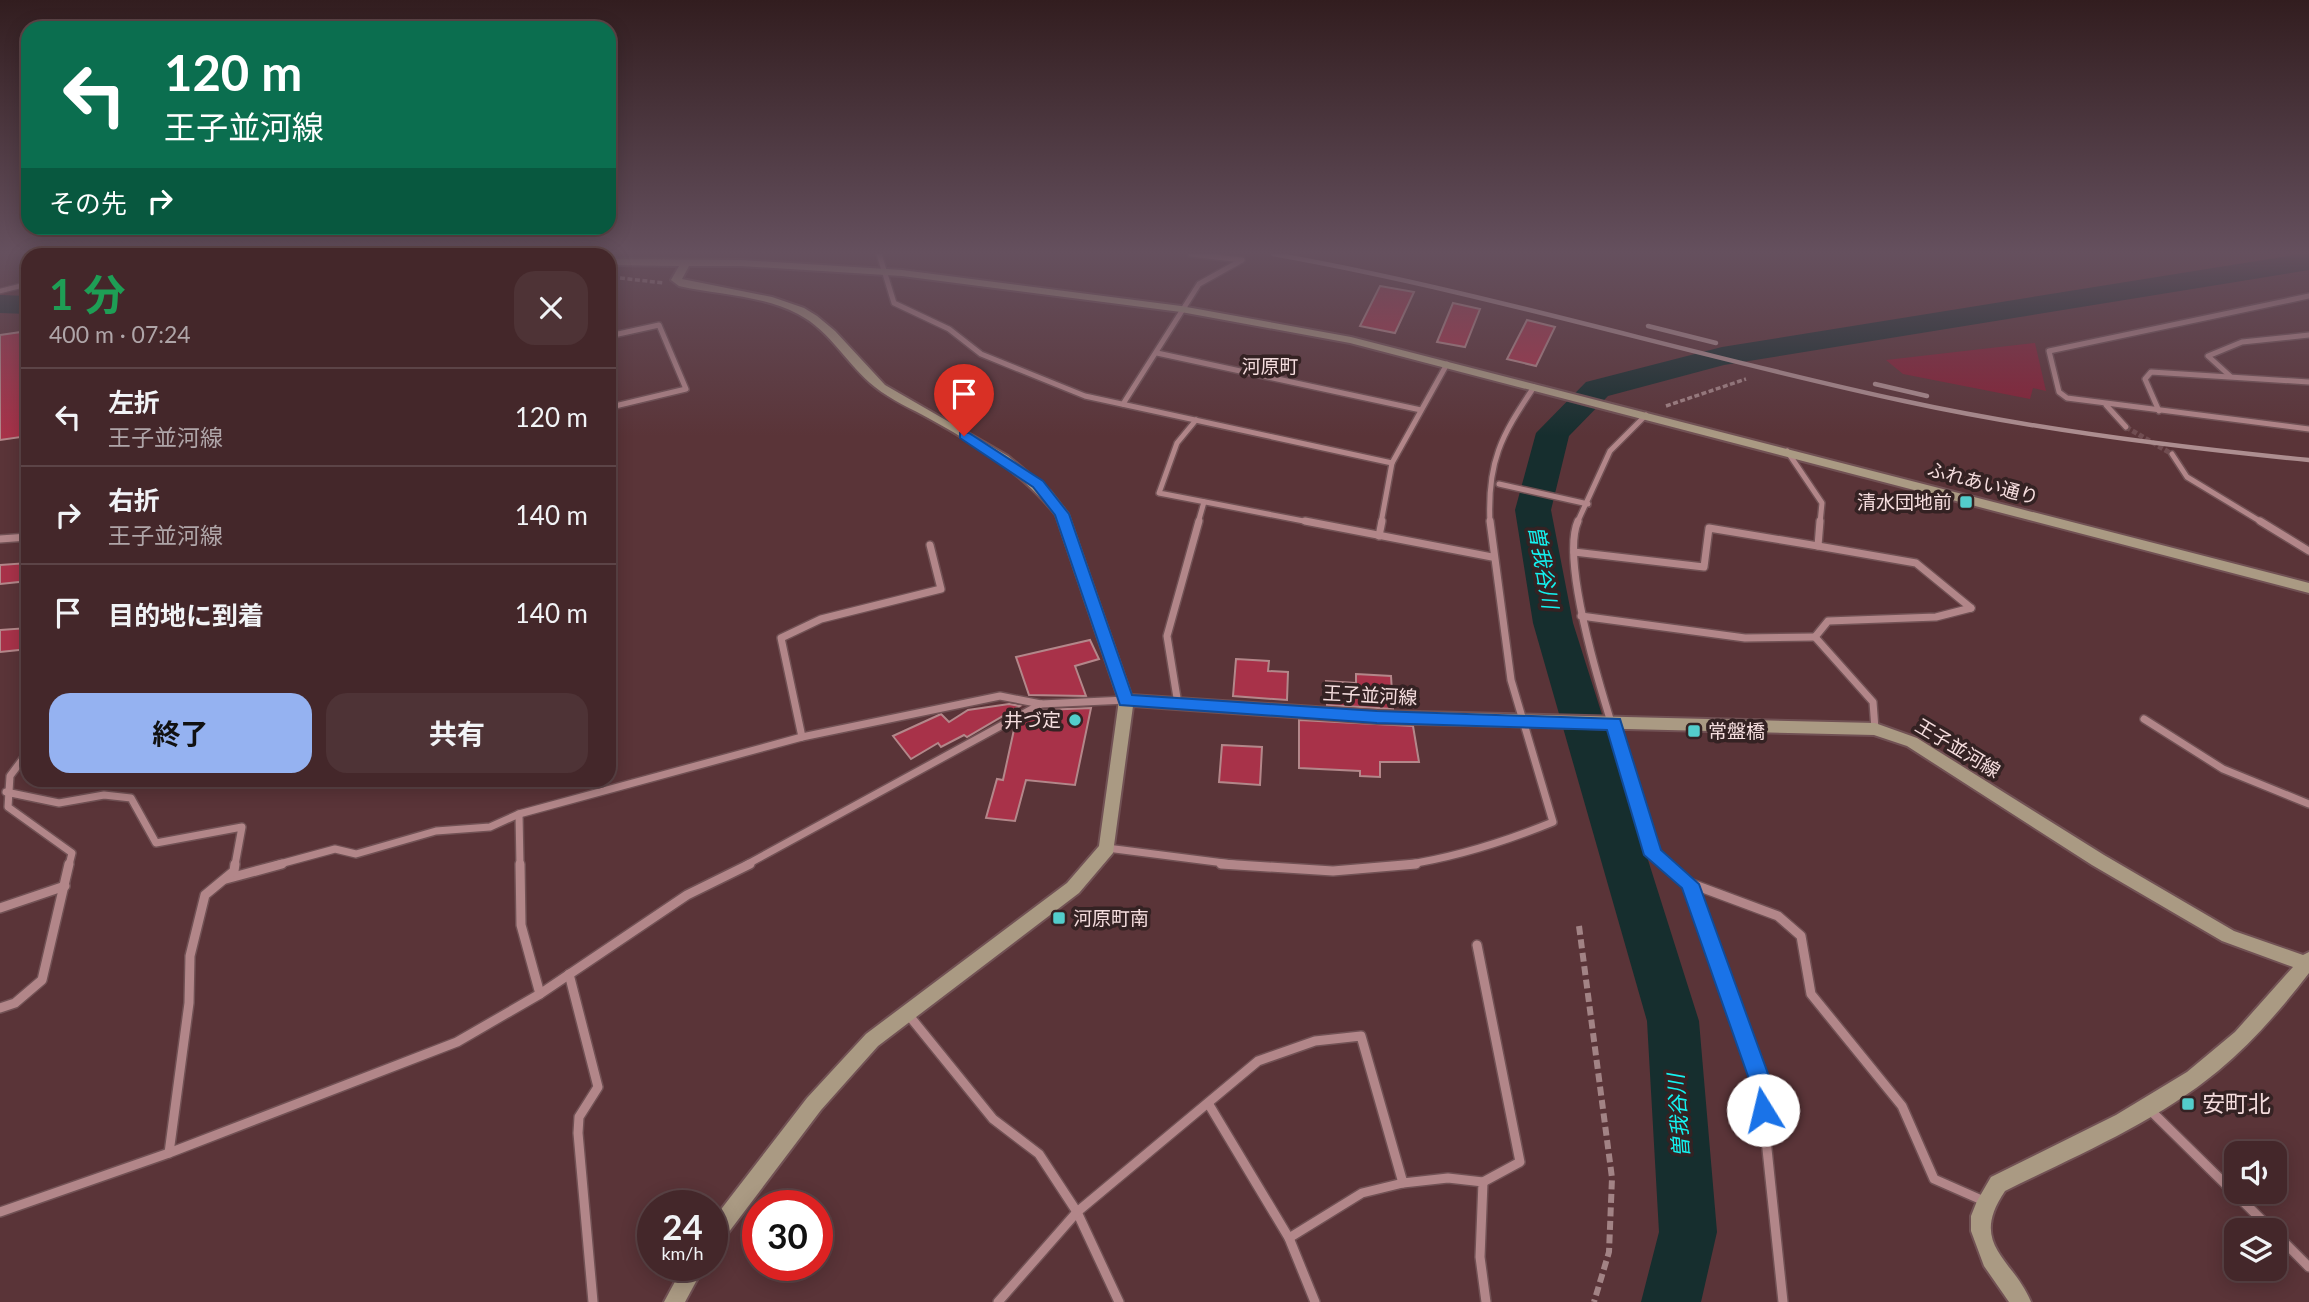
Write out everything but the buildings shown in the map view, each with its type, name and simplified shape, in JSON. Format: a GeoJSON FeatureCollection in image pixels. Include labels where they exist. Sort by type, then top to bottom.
{"type":"FeatureCollection","features":[{"type":"Feature","properties":{"kind":"street"},"geometry":{"type":"LineString","coordinates":[[728,1217],[814,1104],[872,1040],[1073,888],[1107,848],[1126,700],[1062,514],[1048,494],[983,447],[881,387],[864,374],[815,319],[807,315]]}},
{"type":"Feature","properties":{"kind":"street"},"geometry":{"type":"LineString","coordinates":[[918,315],[948,330],[981,354],[1085,396],[1392,463]]}},
{"type":"Feature","properties":{"kind":"street"},"geometry":{"type":"LineString","coordinates":[[1124,404],[1178,315]]}},
{"type":"Feature","properties":{"kind":"street"},"geometry":{"type":"LineString","coordinates":[[1107,848],[1239,867],[1306,872],[1386,870],[1468,855],[1516,839],[1553,822],[1529,722],[1511,680],[1492,557],[1489,482],[1494,457],[1509,424],[1534,387],[1351,340],[1213,315]]}},
{"type":"Feature","properties":{"kind":"street"},"geometry":{"type":"LineString","coordinates":[[2220,315],[2049,351],[2059,392],[2067,398],[2106,405],[2309,429]]}},
{"type":"Feature","properties":{"kind":"street"},"geometry":{"type":"LineString","coordinates":[[616,334],[659,325],[686,389],[616,406]]}},
{"type":"Feature","properties":{"kind":"street"},"geometry":{"type":"LineString","coordinates":[[2231,376],[2208,356],[2216,349],[2276,336],[2309,335]]}},
{"type":"Feature","properties":{"kind":"street"},"geometry":{"type":"LineString","coordinates":[[1157,353],[1421,410]]}},
{"type":"Feature","properties":{"kind":"street"},"geometry":{"type":"LineString","coordinates":[[1379,536],[1392,463],[1447,364]]}},
{"type":"Feature","properties":{"kind":"street"},"geometry":{"type":"LineString","coordinates":[[2159,411],[2145,379],[2151,372],[2309,382]]}},
{"type":"Feature","properties":{"kind":"street","name":"ふれあい通り"},"geometry":{"type":"LineString","coordinates":[[1534,387],[2309,588]]}},
{"type":"Feature","properties":{"kind":"street"},"geometry":{"type":"LineString","coordinates":[[2106,405],[2126,427]]}},
{"type":"Feature","properties":{"kind":"street"},"geometry":{"type":"LineString","coordinates":[[1646,415],[1610,451],[1572,534],[1581,616],[1607,723],[1654,855],[1690,884],[1778,916],[1801,936],[1811,995],[1902,1107],[1934,1179],[1984,1201]]}},
{"type":"Feature","properties":{"kind":"street"},"geometry":{"type":"LineString","coordinates":[[1196,420],[1177,443],[1159,493],[1492,557]]}},
{"type":"Feature","properties":{"kind":"street"},"geometry":{"type":"LineString","coordinates":[[1787,451],[1822,503],[1818,547]]}},
{"type":"Feature","properties":{"kind":"street"},"geometry":{"type":"LineString","coordinates":[[2172,454],[2187,477],[2309,551]]}},
{"type":"Feature","properties":{"kind":"street"},"geometry":{"type":"LineString","coordinates":[[1499,484],[1588,504]]}},
{"type":"Feature","properties":{"kind":"street"},"geometry":{"type":"LineString","coordinates":[[1178,704],[1167,636],[1204,502]]}},
{"type":"Feature","properties":{"kind":"street"},"geometry":{"type":"LineString","coordinates":[[1574,552],[1704,567],[1709,528],[1916,563],[1971,608],[1936,617],[1828,621],[1815,637]]}},
{"type":"Feature","properties":{"kind":"street"},"geometry":{"type":"LineString","coordinates":[[0,539],[21,538]]}},
{"type":"Feature","properties":{"kind":"street"},"geometry":{"type":"LineString","coordinates":[[802,737],[781,638],[821,619],[941,589],[930,545]]}},
{"type":"Feature","properties":{"kind":"street"},"geometry":{"type":"LineString","coordinates":[[1581,616],[1745,638],[1815,637],[1873,702],[1875,729]]}},
{"type":"Feature","properties":{"kind":"street"},"geometry":{"type":"LineString","coordinates":[[226,879],[335,849],[356,854],[436,831],[490,827],[519,814],[802,737],[1000,695],[1041,704],[1126,700]]}},
{"type":"Feature","properties":{"kind":"street","name":"王子並河線"},"geometry":{"type":"LineString","coordinates":[[1126,700],[1377,717],[1875,729],[1912,742],[2098,860],[2228,936],[2308,963]]}},
{"type":"Feature","properties":{"kind":"street"},"geometry":{"type":"LineString","coordinates":[[0,1212],[169,1153],[457,1042],[540,994],[687,895],[805,836],[1041,704]]}},
{"type":"Feature","properties":{"kind":"street"},"geometry":{"type":"LineString","coordinates":[[2144,719],[2199,758],[2255,787],[2309,804]]}},
{"type":"Feature","properties":{"kind":"street"},"geometry":{"type":"LineString","coordinates":[[0,1008],[15,1003],[42,980],[72,853],[8,807],[5,784],[21,758]]}},
{"type":"Feature","properties":{"kind":"street"},"geometry":{"type":"LineString","coordinates":[[6,792],[59,803],[104,795],[131,797],[149,835],[156,843],[242,827],[234,871],[205,895],[190,956],[189,1003],[169,1153]]}},
{"type":"Feature","properties":{"kind":"street"},"geometry":{"type":"LineString","coordinates":[[519,814],[521,925],[540,994]]}},
{"type":"Feature","properties":{"kind":"street"},"geometry":{"type":"LineString","coordinates":[[1690,884],[1760,1082],[1783,1302]]}},
{"type":"Feature","properties":{"kind":"street"},"geometry":{"type":"LineString","coordinates":[[0,908],[65,886]]}},
{"type":"Feature","properties":{"kind":"street"},"geometry":{"type":"LineString","coordinates":[[1289,1238],[1362,1194],[1403,1183],[1448,1178],[1483,1182],[1520,1162],[1477,945]]}},
{"type":"Feature","properties":{"kind":"street"},"geometry":{"type":"LineString","coordinates":[[2021,1302],[1986,1250],[1978,1221],[1984,1201],[1997,1184],[2148,1108],[2195,1078],[2242,1038],[2308,963]]}},
{"type":"Feature","properties":{"kind":"street"},"geometry":{"type":"LineString","coordinates":[[569,974],[598,1087],[579,1117],[578,1158],[593,1302]]}},
{"type":"Feature","properties":{"kind":"street"},"geometry":{"type":"LineString","coordinates":[[906,1012],[993,1119],[1039,1154],[1077,1212],[1119,1302]]}},
{"type":"Feature","properties":{"kind":"street"},"geometry":{"type":"LineString","coordinates":[[998,1302],[1077,1212],[1258,1061],[1315,1041],[1361,1036],[1403,1183]]}},
{"type":"Feature","properties":{"kind":"street"},"geometry":{"type":"LineString","coordinates":[[1208,1103],[1289,1238],[1315,1302]]}},
{"type":"Feature","properties":{"kind":"street"},"geometry":{"type":"LineString","coordinates":[[2148,1108],[2259,1218]]}},
{"type":"Feature","properties":{"kind":"street"},"geometry":{"type":"LineString","coordinates":[[1483,1182],[1480,1257],[1486,1302]]}},
{"type":"Feature","properties":{"kind":"street"},"geometry":{"type":"LineString","coordinates":[[2287,1246],[2309,1267]]}},
{"type":"Feature","properties":{"kind":"street"},"geometry":{"type":"LineString","coordinates":[[674,1302],[686,1281]]}},
{"type":"Feature","properties":{"kind":"path"},"geometry":{"type":"LineString","coordinates":[[1646,415],[1683,399],[1746,379]]}},
{"type":"Feature","properties":{"kind":"path"},"geometry":{"type":"LineString","coordinates":[[1579,926],[1612,1178],[1609,1252],[1594,1302]]}},
{"type":"Feature","properties":{"kind":"shaded area"},"geometry":{"type":"Polygon","coordinates":[[[2035,343],[2046,391],[2033,388],[2030,399],[1903,374],[1886,360],[2035,343]]]}},
{"type":"Feature","properties":{"kind":"waterway","name":"曽我谷川"},"geometry":{"type":"LineString","coordinates":[[1671,1302],[1688,1232],[1673,1021],[1553,623],[1533,510],[1553,433],[1597,389],[1722,356],[1977,315]]}},
{"type":"Feature","properties":{"kind":"tunnel"},"geometry":{"type":"LineString","coordinates":[[2126,427],[2172,454]]}},
{"type":"Feature","properties":{"kind":"railway"},"geometry":{"type":"LineString","coordinates":[[1550,315],[1825,383],[2005,421],[2309,460]]}},
{"type":"Feature","properties":{"kind":"railway"},"geometry":{"type":"LineString","coordinates":[[1648,326],[1716,343]]}},
{"type":"Feature","properties":{"kind":"railway"},"geometry":{"type":"LineString","coordinates":[[1875,384],[1927,396]]}},
{"type":"Feature","properties":{"kind":"place","name":"清水団地前"},"geometry":{"type":"Point","coordinates":[1966,502]}},
{"type":"Feature","properties":{"kind":"place","name":"井づ定"},"geometry":{"type":"Point","coordinates":[1075,720]}},
{"type":"Feature","properties":{"kind":"place","name":"常盤橋"},"geometry":{"type":"Point","coordinates":[1694,731]}},
{"type":"Feature","properties":{"kind":"place","name":"河原町南"},"geometry":{"type":"Point","coordinates":[1059,918]}},
{"type":"Feature","properties":{"kind":"place","name":"安町北"},"geometry":{"type":"Point","coordinates":[2188,1104]}},
{"type":"Feature","properties":{"kind":"district","name":"河原町"},"geometry":{"type":"Point","coordinates":[1270,366]}},
{"type":"Feature","properties":{"kind":"route"},"geometry":{"type":"LineString","coordinates":[[964,436],[1038,484],[1062,514],[1126,700],[1377,717],[1614,724],[1654,855],[1690,884],[1760,1082],[1763,1110]]}}]}
